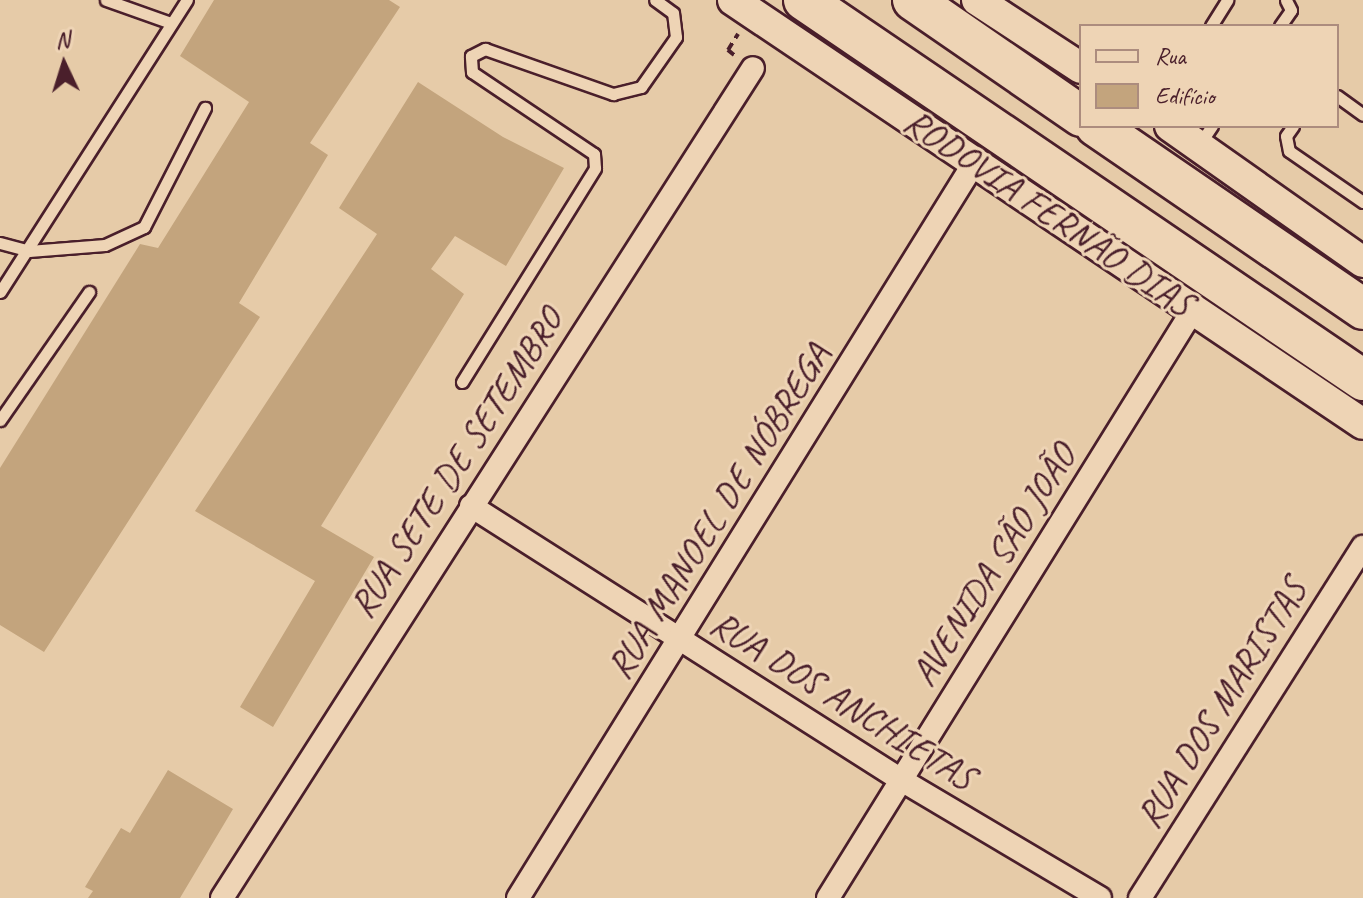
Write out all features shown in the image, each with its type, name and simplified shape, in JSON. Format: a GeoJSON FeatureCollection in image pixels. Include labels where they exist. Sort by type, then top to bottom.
{"type":"FeatureCollection","features":[{"type":"Feature","properties":{"kind":"highway","name":"RODOVIA FERNÃO DIAS"},"geometry":{"type":"LineString","coordinates":[[804,0],[1363,380]]}},
{"type":"Feature","properties":{"kind":"highway"},"geometry":{"type":"LineString","coordinates":[[913,0],[1079,115]]}},
{"type":"Feature","properties":{"kind":"highway"},"geometry":{"type":"LineString","coordinates":[[1099,128],[1363,309]]}},
{"type":"Feature","properties":{"kind":"street"},"geometry":{"type":"LineString","coordinates":[[977,0],[1079,67]]}},
{"type":"Feature","properties":{"kind":"street","name":"RODOVIA FERNÃO DIAS"},"geometry":{"type":"LineString","coordinates":[[743,6],[976,160],[1363,424]]}},
{"type":"Feature","properties":{"kind":"street","name":"RUA SETE DE SETEMBRO"},"geometry":{"type":"LineString","coordinates":[[222,898],[753,68]]}},
{"type":"Feature","properties":{"kind":"street"},"geometry":{"type":"LineString","coordinates":[[1177,128],[1205,136],[1363,262]]}},
{"type":"Feature","properties":{"kind":"street","name":"RUA MANOEL DE NÓBREGA"},"geometry":{"type":"LineString","coordinates":[[518,898],[681,643],[976,160]]}},
{"type":"Feature","properties":{"kind":"street","name":"AVENIDA SÃO JOÃO"},"geometry":{"type":"LineString","coordinates":[[828,898],[1193,310]]}},
{"type":"Feature","properties":{"kind":"street","name":"RUA DOS ANCHIETAS"},"geometry":{"type":"LineString","coordinates":[[471,506],[681,643],[903,781],[1100,898]]}},
{"type":"Feature","properties":{"kind":"street","name":"RUA DOS MARISTAS"},"geometry":{"type":"LineString","coordinates":[[1140,898],[1363,547]]}},
{"type":"Feature","properties":{"kind":"lane"},"geometry":{"type":"LineString","coordinates":[[106,0],[171,23]]}},
{"type":"Feature","properties":{"kind":"lane"},"geometry":{"type":"LineString","coordinates":[[0,292],[187,0]]}},
{"type":"Feature","properties":{"kind":"lane"},"geometry":{"type":"LineString","coordinates":[[462,382],[595,168],[594,154],[472,72],[471,56],[485,49],[613,94],[641,87],[676,37],[673,13],[655,0]]}},
{"type":"Feature","properties":{"kind":"lane"},"geometry":{"type":"LineString","coordinates":[[1212,24],[1227,0]]}},
{"type":"Feature","properties":{"kind":"lane"},"geometry":{"type":"LineString","coordinates":[[1281,24],[1291,10],[1286,0]]}},
{"type":"Feature","properties":{"kind":"lane"},"geometry":{"type":"LineString","coordinates":[[1339,97],[1363,115]]}},
{"type":"Feature","properties":{"kind":"lane"},"geometry":{"type":"LineString","coordinates":[[0,243],[29,251],[105,245],[144,227],[205,108]]}},
{"type":"Feature","properties":{"kind":"lane"},"geometry":{"type":"LineString","coordinates":[[1292,128],[1286,136],[1289,151],[1363,202]]}},
{"type":"Feature","properties":{"kind":"lane"},"geometry":{"type":"LineString","coordinates":[[0,420],[89,292]]}},
{"type":"Feature","properties":{"kind":"path"},"geometry":{"type":"LineString","coordinates":[[743,6],[728,50],[753,68]]}},
{"type":"Feature","properties":{"kind":"building"},"geometry":{"type":"Polygon","coordinates":[[[214,0],[389,0],[400,7],[310,143],[328,155],[239,303],[260,317],[44,652],[0,625],[0,468],[140,244],[158,248],[249,102],[180,56],[214,0]]]}},
{"type":"Feature","properties":{"kind":"building"},"geometry":{"type":"Polygon","coordinates":[[[418,82],[503,137],[564,168],[506,266],[455,236],[431,269],[464,294],[321,526],[374,557],[273,727],[240,707],[315,581],[195,511],[377,234],[339,208],[418,82]]]}},
{"type":"Feature","properties":{"kind":"building"},"geometry":{"type":"Polygon","coordinates":[[[168,770],[233,809],[180,898],[88,898],[93,891],[85,887],[121,828],[130,833],[168,770]]]}}]}
